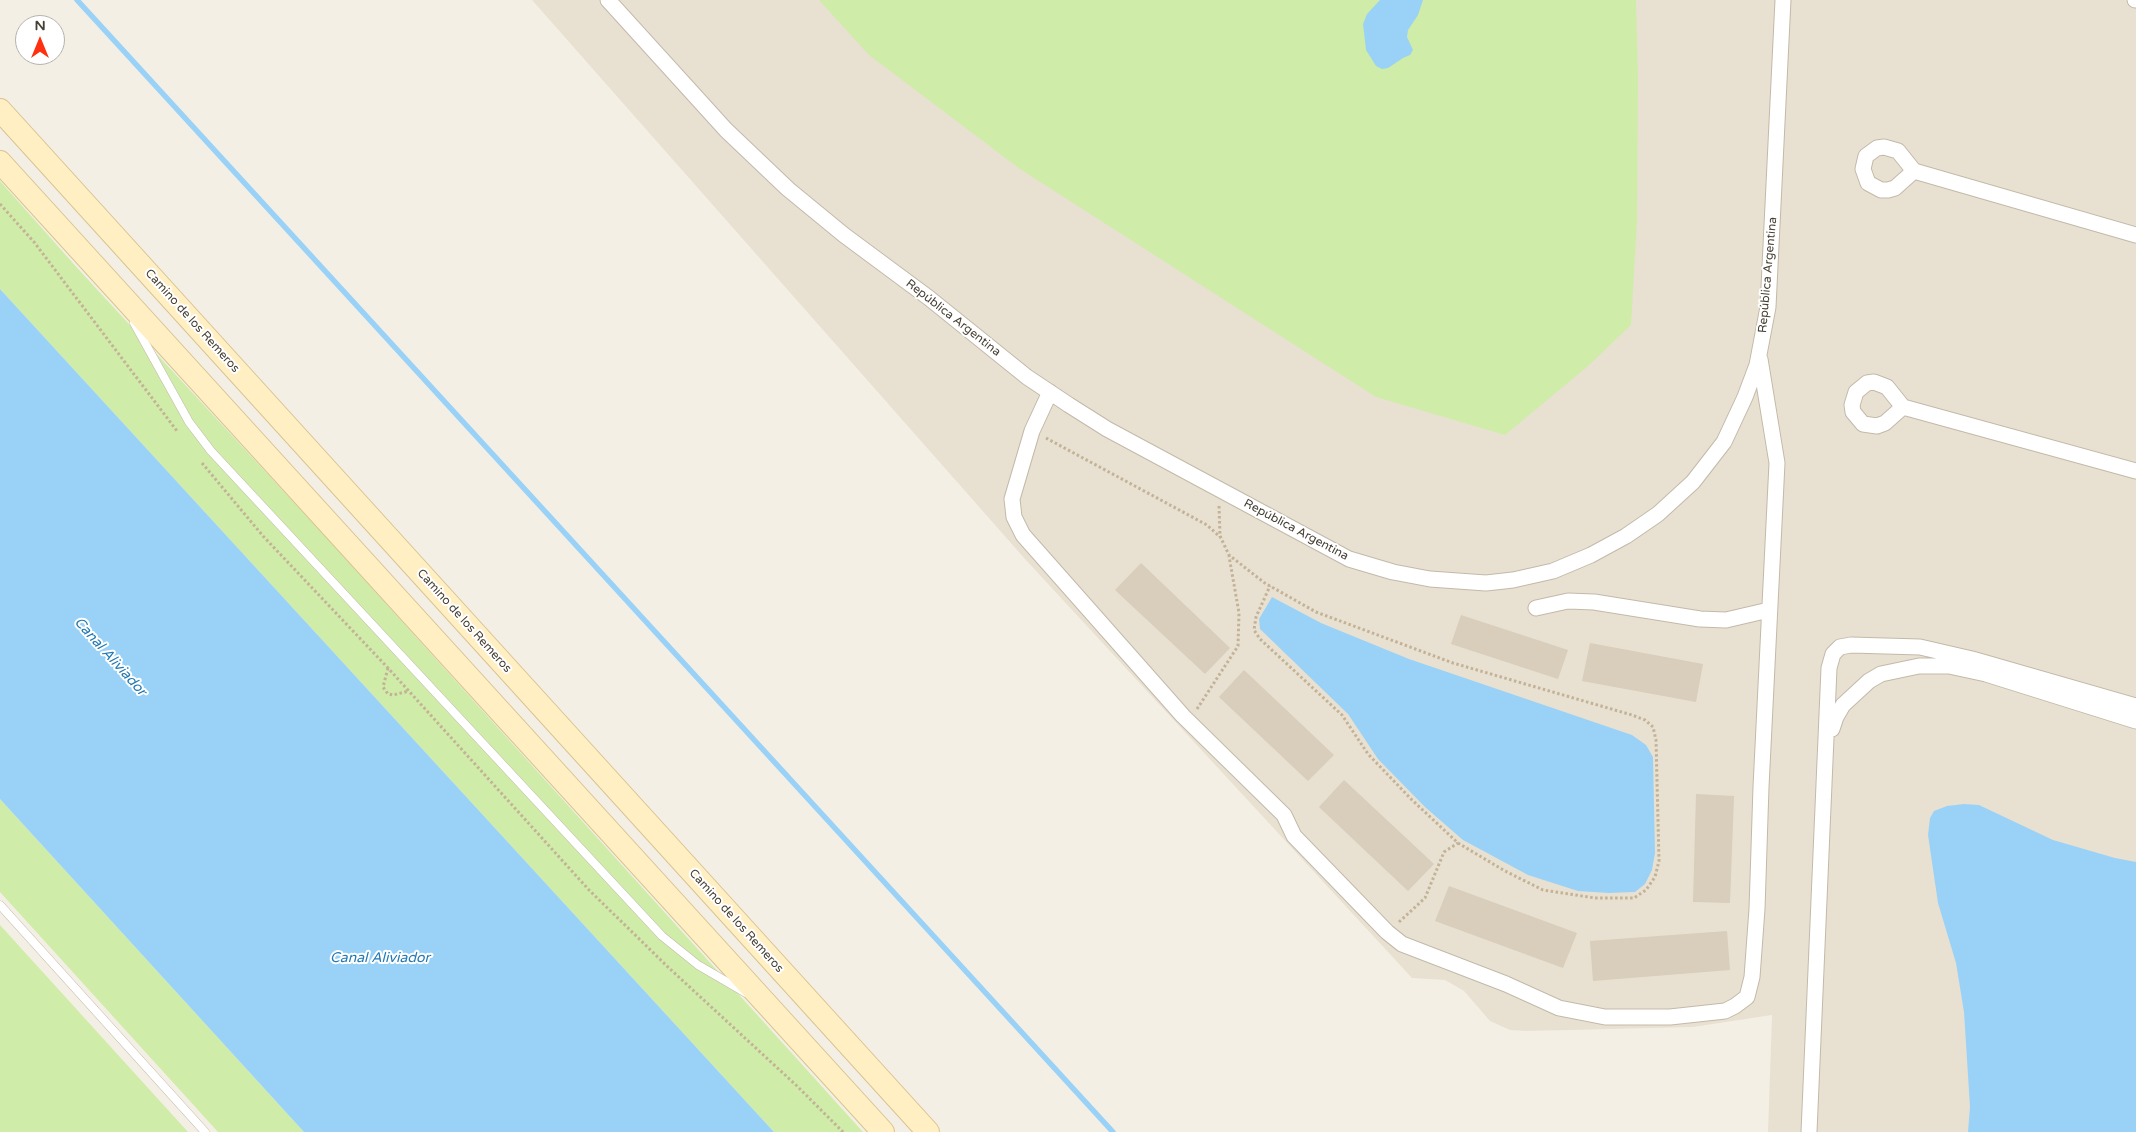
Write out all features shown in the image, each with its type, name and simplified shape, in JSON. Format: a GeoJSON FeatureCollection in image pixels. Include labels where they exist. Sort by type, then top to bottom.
{"type":"FeatureCollection","features":[{"type":"Feature","properties":{"kind":"main road","name":"Camino de los Remeros"},"geometry":{"type":"LineString","coordinates":[[0,110],[928,1132]]}},
{"type":"Feature","properties":{"kind":"main road"},"geometry":{"type":"LineString","coordinates":[[0,162],[883,1132]]}},
{"type":"Feature","properties":{"kind":"street","name":"República Argentina"},"geometry":{"type":"LineString","coordinates":[[608,0],[726,130],[788,189],[844,235],[1050,392],[1107,429],[1349,559],[1393,572],[1430,579],[1486,583],[1513,580],[1553,571],[1591,555],[1626,536],[1658,514],[1692,482],[1724,442],[1745,398],[1759,354],[1768,307],[1772,260],[1783,0]]}},
{"type":"Feature","properties":{"kind":"street"},"geometry":{"type":"LineString","coordinates":[[1914,171],[2136,235]]}},
{"type":"Feature","properties":{"kind":"street"},"geometry":{"type":"LineString","coordinates":[[1050,392],[1032,431],[1012,499],[1014,517],[1023,535],[1189,722],[1284,815],[1294,836],[1387,932],[1402,944],[1506,984],[1559,1008],[1605,1017],[1670,1017],[1725,1011],[1747,997],[1752,976],[1757,909],[1777,463],[1759,354]]}},
{"type":"Feature","properties":{"kind":"street"},"geometry":{"type":"LineString","coordinates":[[1903,407],[2136,471]]}},
{"type":"Feature","properties":{"kind":"street"},"geometry":{"type":"LineString","coordinates":[[1536,608],[1568,601],[1594,602],[1700,619],[1726,620],[1769,610]]}},
{"type":"Feature","properties":{"kind":"street"},"geometry":{"type":"LineString","coordinates":[[1809,1132],[1829,668],[1833,654],[1840,647],[1852,645],[1920,647],[1972,659],[2136,706]]}},
{"type":"Feature","properties":{"kind":"street"},"geometry":{"type":"LineString","coordinates":[[1827,743],[1836,717],[1843,705],[1853,694],[1880,674],[1918,666],[1949,666],[1986,674],[2136,721]]}},
{"type":"Feature","properties":{"kind":"lane"},"geometry":{"type":"LineString","coordinates":[[115,288],[189,422],[211,450],[662,936],[698,965],[769,1007]]}},
{"type":"Feature","properties":{"kind":"lane"},"geometry":{"type":"LineString","coordinates":[[0,905],[205,1132]]}},
{"type":"Feature","properties":{"kind":"path"},"geometry":{"type":"LineString","coordinates":[[1032,431],[1206,525],[1220,536]]}},
{"type":"Feature","properties":{"kind":"path"},"geometry":{"type":"LineString","coordinates":[[1189,722],[1238,646],[1239,613],[1229,555],[1220,536],[1219,506],[1223,492]]}},
{"type":"Feature","properties":{"kind":"path"},"geometry":{"type":"LineString","coordinates":[[1229,555],[1270,586],[1316,612],[1453,663],[1645,720],[1653,727],[1656,740],[1659,861],[1655,877],[1646,890],[1634,898],[1595,898],[1543,890],[1505,871],[1458,843],[1412,800],[1368,754],[1342,715],[1260,639],[1254,630],[1256,617],[1270,586]]}},
{"type":"Feature","properties":{"kind":"path"},"geometry":{"type":"LineString","coordinates":[[388,668],[384,687],[388,694],[394,695],[410,691]]}},
{"type":"Feature","properties":{"kind":"path"},"geometry":{"type":"LineString","coordinates":[[1387,932],[1425,898],[1444,852],[1458,843]]}},
{"type":"Feature","properties":{"kind":"shaded area"},"geometry":{"type":"Polygon","coordinates":[[[532,0],[2136,0],[2136,1132],[1768,1132],[1772,1015],[1693,1027],[1510,1030],[1490,1021],[1464,991],[1445,980],[1412,978],[1025,559],[532,0]]]}},
{"type":"Feature","properties":{"kind":"green space"},"geometry":{"type":"Polygon","coordinates":[[[819,0],[1636,0],[1638,78],[1637,221],[1631,325],[1588,366],[1505,435],[1376,397],[1020,169],[869,55],[819,0]]]}},
{"type":"Feature","properties":{"kind":"green space"},"geometry":{"type":"Polygon","coordinates":[[[0,181],[80,271],[322,533],[863,1132],[774,1132],[0,289],[0,181]]]}},
{"type":"Feature","properties":{"kind":"green space"},"geometry":{"type":"Polygon","coordinates":[[[0,799],[304,1132],[218,1132],[0,892],[0,799]]]}},
{"type":"Feature","properties":{"kind":"green space"},"geometry":{"type":"Polygon","coordinates":[[[0,925],[188,1132],[0,1132],[0,925]]]}},
{"type":"Feature","properties":{"kind":"water"},"geometry":{"type":"Polygon","coordinates":[[[1380,0],[1423,0],[1418,15],[1408,30],[1407,37],[1413,50],[1410,55],[1388,68],[1382,69],[1376,66],[1366,50],[1363,24],[1367,14],[1380,0]]]}},
{"type":"Feature","properties":{"kind":"water","name":"Canal Aliviador"},"geometry":{"type":"Polygon","coordinates":[[[0,289],[774,1132],[304,1132],[0,799],[0,289]]]}},
{"type":"Feature","properties":{"kind":"water"},"geometry":{"type":"Polygon","coordinates":[[[1272,597],[1321,623],[1409,659],[1632,735],[1646,745],[1653,757],[1655,853],[1652,870],[1645,884],[1635,892],[1578,891],[1528,875],[1463,840],[1425,807],[1378,759],[1348,714],[1260,629],[1259,619],[1272,597]]]}},
{"type":"Feature","properties":{"kind":"water"},"geometry":{"type":"Polygon","coordinates":[[[1979,805],[2053,840],[2115,858],[2136,862],[2136,1132],[1968,1132],[1970,1107],[1964,1012],[1956,963],[1938,903],[1928,835],[1930,818],[1934,811],[1947,806],[1979,805]]]}},
{"type":"Feature","properties":{"kind":"building"},"geometry":{"type":"Polygon","coordinates":[[[1141,563],[1230,648],[1205,674],[1115,590],[1141,563]]]}},
{"type":"Feature","properties":{"kind":"building"},"geometry":{"type":"Polygon","coordinates":[[[1461,615],[1568,650],[1558,679],[1451,644],[1461,615]]]}},
{"type":"Feature","properties":{"kind":"building"},"geometry":{"type":"Polygon","coordinates":[[[1590,643],[1703,664],[1696,702],[1582,681],[1590,643]]]}},
{"type":"Feature","properties":{"kind":"building"},"geometry":{"type":"Polygon","coordinates":[[[1244,670],[1334,755],[1308,781],[1219,697],[1244,670]]]}},
{"type":"Feature","properties":{"kind":"building"},"geometry":{"type":"Polygon","coordinates":[[[1344,780],[1434,864],[1408,891],[1319,807],[1344,780]]]}},
{"type":"Feature","properties":{"kind":"building"},"geometry":{"type":"Polygon","coordinates":[[[1696,794],[1734,796],[1730,903],[1693,902],[1696,794]]]}},
{"type":"Feature","properties":{"kind":"building"},"geometry":{"type":"Polygon","coordinates":[[[1449,886],[1577,933],[1563,968],[1435,921],[1449,886]]]}},
{"type":"Feature","properties":{"kind":"building"},"geometry":{"type":"Polygon","coordinates":[[[1727,931],[1730,970],[1593,981],[1590,941],[1727,931]]]}},
{"type":"Feature","properties":{"kind":"waterway"},"geometry":{"type":"LineString","coordinates":[[77,0],[1113,1132]]}}]}
